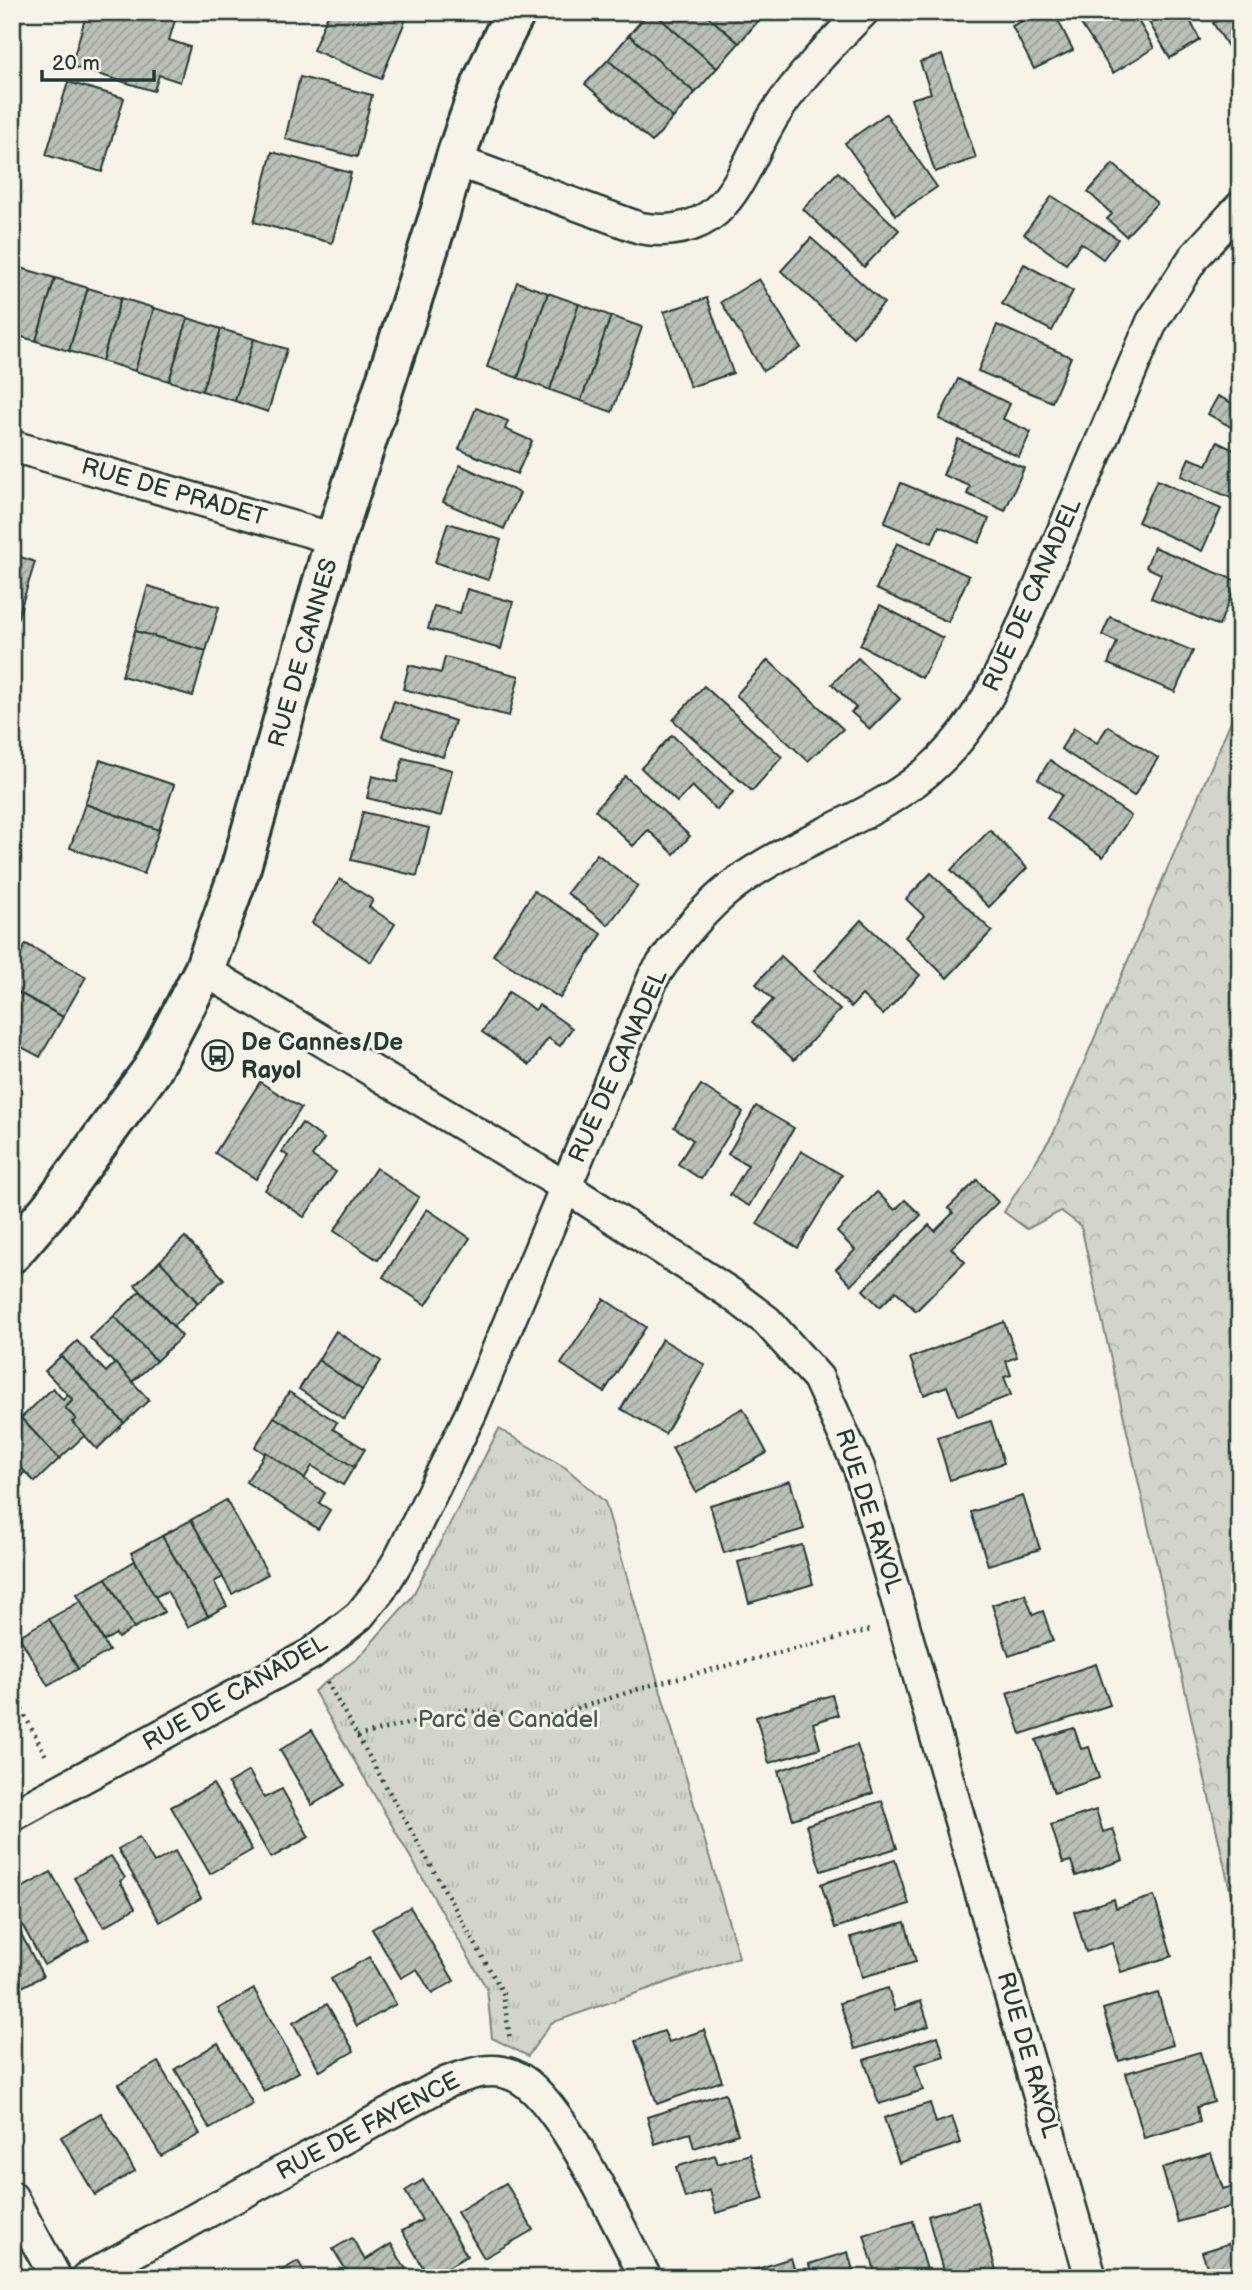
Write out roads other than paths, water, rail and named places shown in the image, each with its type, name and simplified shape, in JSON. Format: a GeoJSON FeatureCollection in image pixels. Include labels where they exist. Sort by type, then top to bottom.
{"type":"FeatureCollection","features":[{"type":"Feature","properties":{"kind":"street","name":"RUE DE CANNES"},"geometry":{"type":"LineString","coordinates":[[12,1253],[49,1210],[152,1070],[204,970],[241,867],[335,539],[440,213],[454,160],[478,96],[516,12]]}},
{"type":"Feature","properties":{"kind":"street"},"geometry":{"type":"LineString","coordinates":[[454,160],[640,229],[659,232],[697,223],[715,212],[729,196],[774,115],[799,81],[863,12]]}},
{"type":"Feature","properties":{"kind":"street","name":"RUE DE CANADEL"},"geometry":{"type":"LineString","coordinates":[[12,1816],[311,1654],[359,1616],[401,1556],[471,1413],[654,976],[688,930],[736,883],[911,785],[961,737],[1004,667],[1152,322],[1194,257],[1240,207]]}},
{"type":"Feature","properties":{"kind":"street","name":"RUE DE PRADET"},"geometry":{"type":"LineString","coordinates":[[12,446],[335,539]]}},
{"type":"Feature","properties":{"kind":"street","name":"RUE DE RAYOL"},"geometry":{"type":"LineString","coordinates":[[204,970],[566,1187],[730,1293],[767,1321],[818,1378],[859,1468],[1091,2278]]}},
{"type":"Feature","properties":{"kind":"street","name":"RUE DE FAYENCE"},"geometry":{"type":"LineString","coordinates":[[86,2278],[447,2082],[472,2073],[495,2070],[514,2075],[531,2086],[563,2124],[646,2278]]}},
{"type":"Feature","properties":{"kind":"street"},"geometry":{"type":"LineString","coordinates":[[12,2197],[56,2278]]}},
{"type":"Feature","properties":{"kind":"place","name":"De Cannes/De Rayol"},"geometry":{"type":"Point","coordinates":[218,1056]}},
{"type":"Feature","properties":{"kind":"park label","name":"Parc de Canadel"},"geometry":{"type":"Point","coordinates":[508,1719]}}]}
